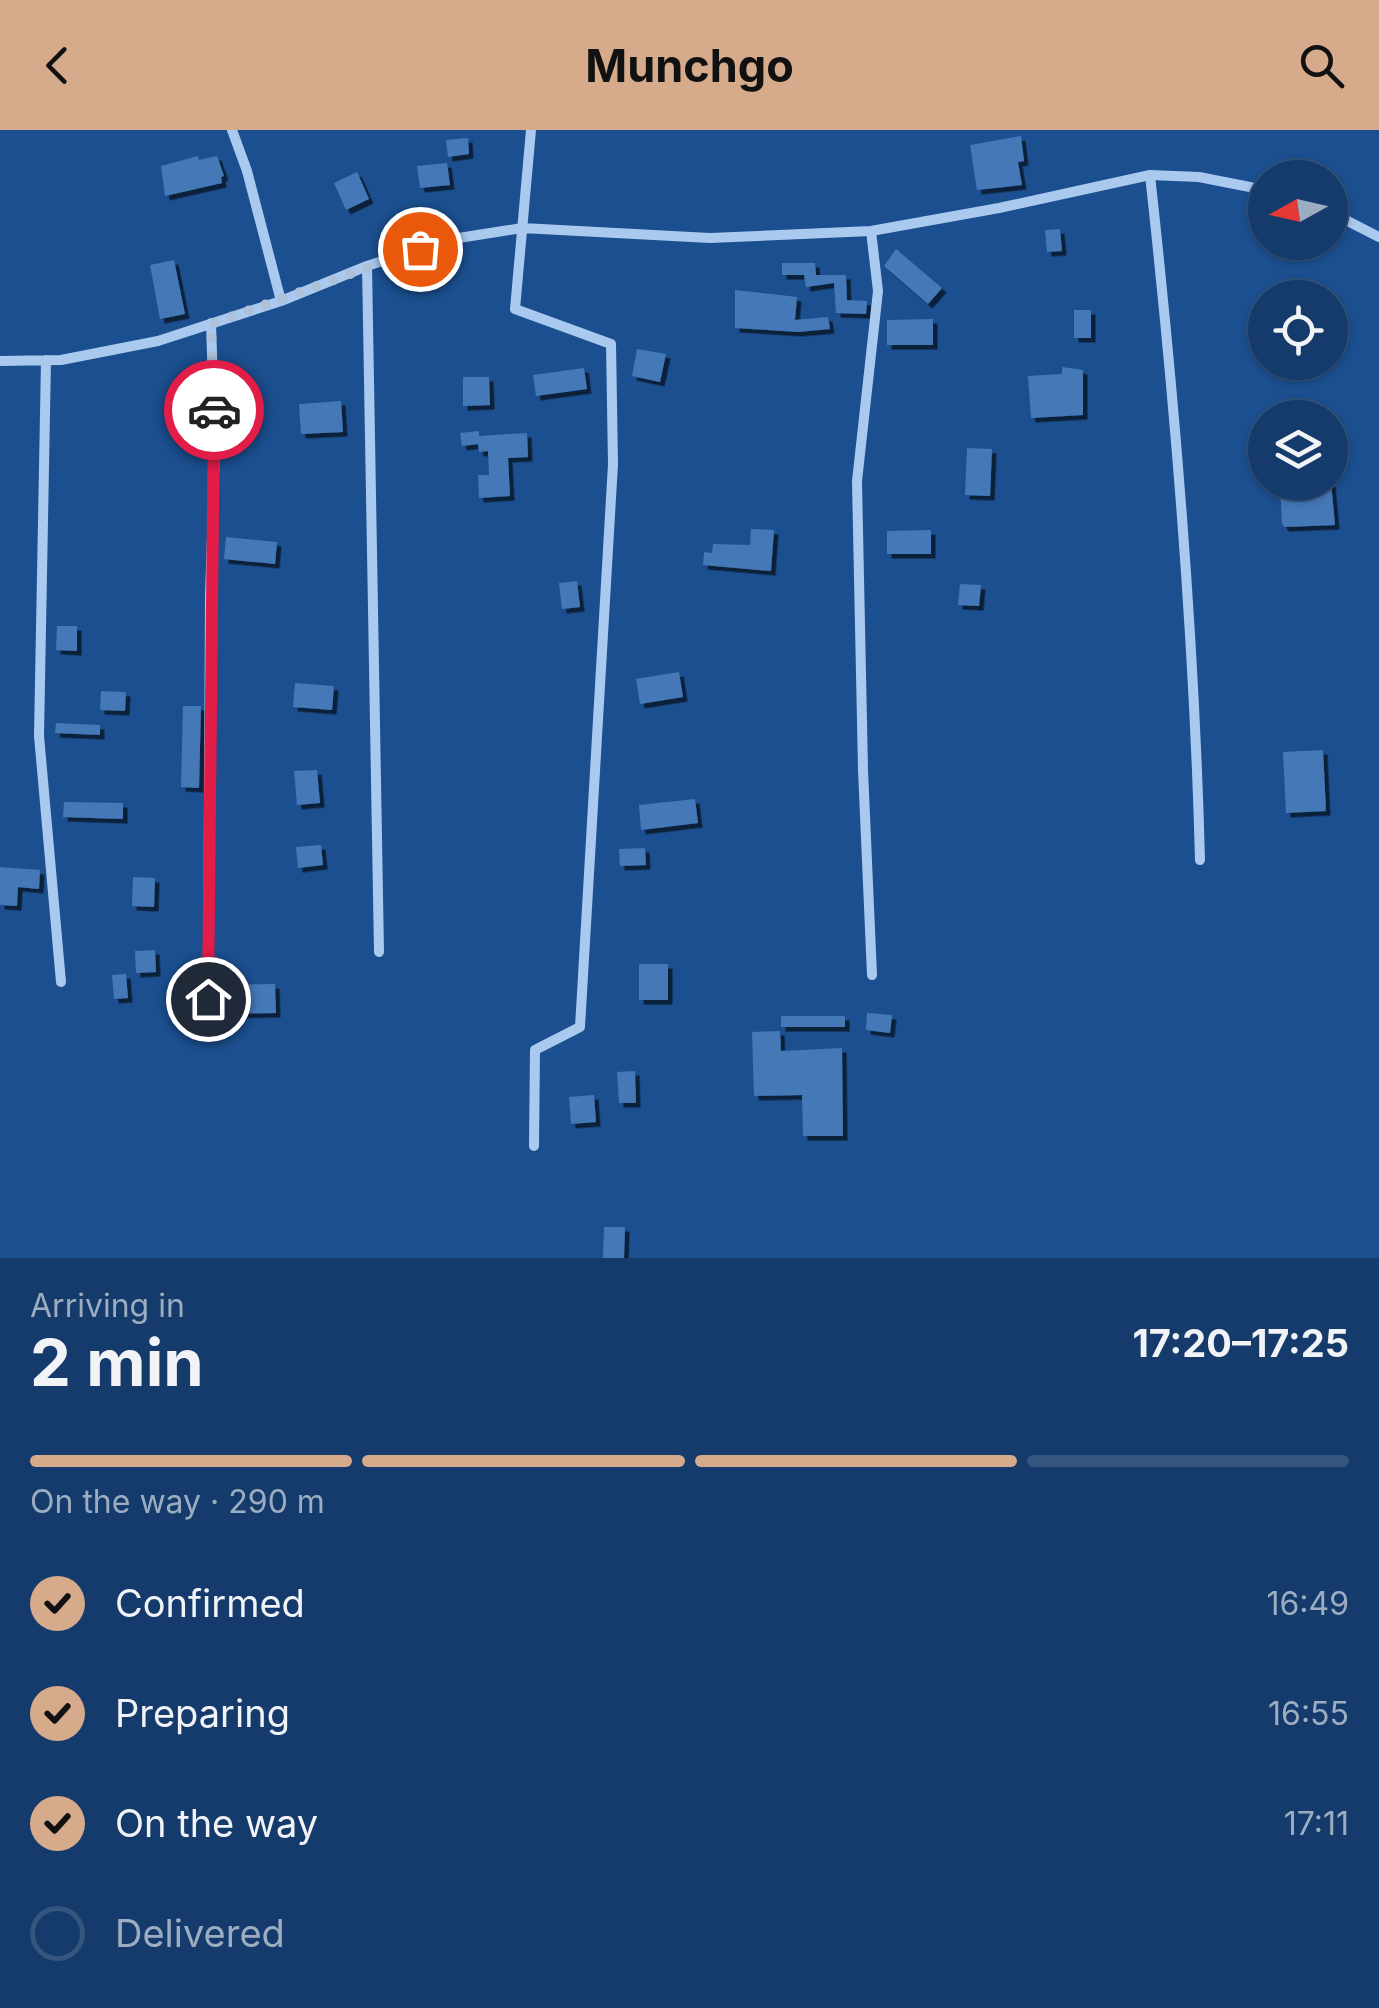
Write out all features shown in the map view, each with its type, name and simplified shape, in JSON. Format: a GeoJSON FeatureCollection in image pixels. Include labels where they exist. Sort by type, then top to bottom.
{"type":"FeatureCollection","features":[{"type":"Feature","properties":{"kind":"street"},"geometry":{"type":"LineString","coordinates":[[232,130],[247,171],[281,301]]}},
{"type":"Feature","properties":{"kind":"street"},"geometry":{"type":"LineString","coordinates":[[531,130],[515,309],[611,344],[613,464],[580,1026],[535,1050],[534,1146]]}},
{"type":"Feature","properties":{"kind":"street"},"geometry":{"type":"LineString","coordinates":[[0,360],[102,354],[281,301],[446,240],[522,228],[710,238],[871,231],[1150,175],[1199,177],[1248,187]]}},
{"type":"Feature","properties":{"kind":"street"},"geometry":{"type":"LineString","coordinates":[[1150,175],[1172,370],[1196,683],[1200,860]]}},
{"type":"Feature","properties":{"kind":"street"},"geometry":{"type":"LineString","coordinates":[[1348,221],[1379,237]]}},
{"type":"Feature","properties":{"kind":"street"},"geometry":{"type":"LineString","coordinates":[[871,231],[878,291],[856,481],[862,770],[872,975]]}},
{"type":"Feature","properties":{"kind":"street"},"geometry":{"type":"LineString","coordinates":[[368,266],[379,952]]}},
{"type":"Feature","properties":{"kind":"street"},"geometry":{"type":"LineString","coordinates":[[208,999],[210,596],[215,446],[211,324]]}},
{"type":"Feature","properties":{"kind":"street"},"geometry":{"type":"LineString","coordinates":[[46,360],[39,736],[60,982]]}},
{"type":"Feature","properties":{"kind":"building"},"geometry":{"type":"Polygon","coordinates":[[[1021,136],[1024,161],[1018,162],[1022,185],[977,190],[970,145],[1021,136]]]}},
{"type":"Feature","properties":{"kind":"building"},"geometry":{"type":"Polygon","coordinates":[[[468,138],[469,154],[448,157],[446,140],[468,138]]]}},
{"type":"Feature","properties":{"kind":"building"},"geometry":{"type":"Polygon","coordinates":[[[198,156],[199,160],[217,156],[224,176],[222,183],[165,196],[161,166],[198,156]]]}},
{"type":"Feature","properties":{"kind":"building"},"geometry":{"type":"Polygon","coordinates":[[[447,163],[450,185],[420,188],[417,166],[447,163]]]}},
{"type":"Feature","properties":{"kind":"building"},"geometry":{"type":"Polygon","coordinates":[[[357,172],[369,199],[346,210],[334,183],[357,172]]]}},
{"type":"Feature","properties":{"kind":"building"},"geometry":{"type":"Polygon","coordinates":[[[1060,229],[1062,251],[1047,252],[1045,230],[1060,229]]]}},
{"type":"Feature","properties":{"kind":"building"},"geometry":{"type":"Polygon","coordinates":[[[896,249],[942,288],[928,304],[884,266],[896,249]]]}},
{"type":"Feature","properties":{"kind":"building"},"geometry":{"type":"Polygon","coordinates":[[[174,260],[185,314],[160,319],[150,265],[174,260]]]}},
{"type":"Feature","properties":{"kind":"building"},"geometry":{"type":"Polygon","coordinates":[[[782,263],[815,263],[816,275],[846,275],[847,300],[867,301],[866,314],[836,313],[834,283],[806,287],[804,275],[782,275],[782,263]]]}},
{"type":"Feature","properties":{"kind":"building"},"geometry":{"type":"Polygon","coordinates":[[[735,290],[797,297],[795,320],[828,317],[830,329],[798,332],[735,328],[735,290]]]}},
{"type":"Feature","properties":{"kind":"building"},"geometry":{"type":"Polygon","coordinates":[[[1074,310],[1091,310],[1091,338],[1074,338],[1074,310]]]}},
{"type":"Feature","properties":{"kind":"building"},"geometry":{"type":"Polygon","coordinates":[[[933,319],[933,345],[887,345],[887,320],[933,319]]]}},
{"type":"Feature","properties":{"kind":"building"},"geometry":{"type":"Polygon","coordinates":[[[637,349],[666,354],[660,382],[632,376],[637,349]]]}},
{"type":"Feature","properties":{"kind":"building"},"geometry":{"type":"Polygon","coordinates":[[[1062,367],[1083,370],[1083,415],[1031,418],[1028,376],[1062,374],[1062,367]]]}},
{"type":"Feature","properties":{"kind":"building"},"geometry":{"type":"Polygon","coordinates":[[[584,368],[587,389],[536,396],[533,375],[584,368]]]}},
{"type":"Feature","properties":{"kind":"building"},"geometry":{"type":"Polygon","coordinates":[[[463,377],[489,377],[490,405],[463,406],[463,377]]]}},
{"type":"Feature","properties":{"kind":"building"},"geometry":{"type":"Polygon","coordinates":[[[341,401],[343,432],[301,434],[299,404],[341,401]]]}},
{"type":"Feature","properties":{"kind":"building"},"geometry":{"type":"Polygon","coordinates":[[[479,431],[479,436],[527,433],[528,457],[508,458],[510,496],[479,498],[478,475],[489,475],[488,451],[479,452],[478,444],[462,446],[460,433],[479,431]]]}},
{"type":"Feature","properties":{"kind":"building"},"geometry":{"type":"Polygon","coordinates":[[[967,448],[992,449],[990,496],[965,495],[967,448]]]}},
{"type":"Feature","properties":{"kind":"building"},"geometry":{"type":"Polygon","coordinates":[[[1281,500],[1333,500],[1335,525],[1282,524],[1281,500]]]}},
{"type":"Feature","properties":{"kind":"building"},"geometry":{"type":"Polygon","coordinates":[[[751,529],[774,530],[771,571],[703,565],[704,552],[712,553],[713,544],[750,545],[751,529]]]}},
{"type":"Feature","properties":{"kind":"building"},"geometry":{"type":"Polygon","coordinates":[[[931,530],[931,554],[887,554],[887,531],[931,530]]]}},
{"type":"Feature","properties":{"kind":"building"},"geometry":{"type":"Polygon","coordinates":[[[226,537],[277,542],[275,564],[224,559],[226,537]]]}},
{"type":"Feature","properties":{"kind":"building"},"geometry":{"type":"Polygon","coordinates":[[[577,581],[580,607],[562,609],[559,583],[577,581]]]}},
{"type":"Feature","properties":{"kind":"building"},"geometry":{"type":"Polygon","coordinates":[[[960,584],[981,585],[979,606],[958,605],[960,584]]]}},
{"type":"Feature","properties":{"kind":"building"},"geometry":{"type":"Polygon","coordinates":[[[57,626],[77,626],[77,651],[56,650],[57,626]]]}},
{"type":"Feature","properties":{"kind":"building"},"geometry":{"type":"Polygon","coordinates":[[[679,672],[683,697],[640,704],[636,679],[679,672]]]}},
{"type":"Feature","properties":{"kind":"building"},"geometry":{"type":"Polygon","coordinates":[[[295,683],[334,686],[332,710],[293,707],[295,683]]]}},
{"type":"Feature","properties":{"kind":"building"},"geometry":{"type":"Polygon","coordinates":[[[101,691],[126,692],[125,711],[100,710],[101,691]]]}},
{"type":"Feature","properties":{"kind":"building"},"geometry":{"type":"Polygon","coordinates":[[[183,706],[201,706],[199,788],[181,787],[183,706]]]}},
{"type":"Feature","properties":{"kind":"building"},"geometry":{"type":"Polygon","coordinates":[[[56,723],[100,725],[100,735],[55,733],[56,723]]]}},
{"type":"Feature","properties":{"kind":"building"},"geometry":{"type":"Polygon","coordinates":[[[1323,750],[1326,811],[1286,813],[1283,752],[1323,750]]]}},
{"type":"Feature","properties":{"kind":"building"},"geometry":{"type":"Polygon","coordinates":[[[317,770],[320,803],[297,805],[294,771],[317,770]]]}},
{"type":"Feature","properties":{"kind":"building"},"geometry":{"type":"Polygon","coordinates":[[[695,799],[698,823],[641,830],[639,805],[695,799]]]}},
{"type":"Feature","properties":{"kind":"building"},"geometry":{"type":"Polygon","coordinates":[[[64,802],[123,803],[123,819],[63,817],[64,802]]]}},
{"type":"Feature","properties":{"kind":"building"},"geometry":{"type":"Polygon","coordinates":[[[321,845],[323,865],[298,868],[296,847],[321,845]]]}},
{"type":"Feature","properties":{"kind":"building"},"geometry":{"type":"Polygon","coordinates":[[[645,848],[646,865],[620,866],[619,849],[645,848]]]}},
{"type":"Feature","properties":{"kind":"building"},"geometry":{"type":"Polygon","coordinates":[[[0,867],[40,870],[39,889],[18,887],[17,906],[0,905],[0,867]]]}},
{"type":"Feature","properties":{"kind":"building"},"geometry":{"type":"Polygon","coordinates":[[[133,877],[155,878],[154,907],[132,906],[133,877]]]}},
{"type":"Feature","properties":{"kind":"building"},"geometry":{"type":"Polygon","coordinates":[[[155,950],[156,972],[136,973],[135,951],[155,950]]]}},
{"type":"Feature","properties":{"kind":"building"},"geometry":{"type":"Polygon","coordinates":[[[639,964],[668,964],[668,1000],[639,1000],[639,964]]]}},
{"type":"Feature","properties":{"kind":"building"},"geometry":{"type":"Polygon","coordinates":[[[126,974],[128,998],[114,999],[112,975],[126,974]]]}},
{"type":"Feature","properties":{"kind":"building"},"geometry":{"type":"Polygon","coordinates":[[[275,984],[276,1013],[222,1014],[221,985],[275,984]]]}},
{"type":"Feature","properties":{"kind":"building"},"geometry":{"type":"Polygon","coordinates":[[[867,1013],[892,1015],[890,1033],[866,1030],[867,1013]]]}},
{"type":"Feature","properties":{"kind":"building"},"geometry":{"type":"Polygon","coordinates":[[[781,1016],[845,1016],[845,1027],[781,1027],[781,1016]]]}},
{"type":"Feature","properties":{"kind":"building"},"geometry":{"type":"Polygon","coordinates":[[[780,1031],[781,1051],[842,1048],[843,1136],[803,1136],[802,1095],[754,1096],[752,1032],[780,1031]]]}},
{"type":"Feature","properties":{"kind":"building"},"geometry":{"type":"Polygon","coordinates":[[[635,1071],[636,1103],[619,1103],[617,1072],[635,1071]]]}},
{"type":"Feature","properties":{"kind":"building"},"geometry":{"type":"Polygon","coordinates":[[[594,1095],[596,1122],[571,1124],[569,1097],[594,1095]]]}},
{"type":"Feature","properties":{"kind":"building"},"geometry":{"type":"Polygon","coordinates":[[[604,1227],[625,1227],[624,1258],[603,1258],[604,1227]]]}},
{"type":"Feature","properties":{"kind":"way so far"},"geometry":{"type":"LineString","coordinates":[[214,410],[211,324],[420,249]]}},
{"type":"Feature","properties":{"kind":"route"},"geometry":{"type":"LineString","coordinates":[[208,999],[214,410]]}}]}
